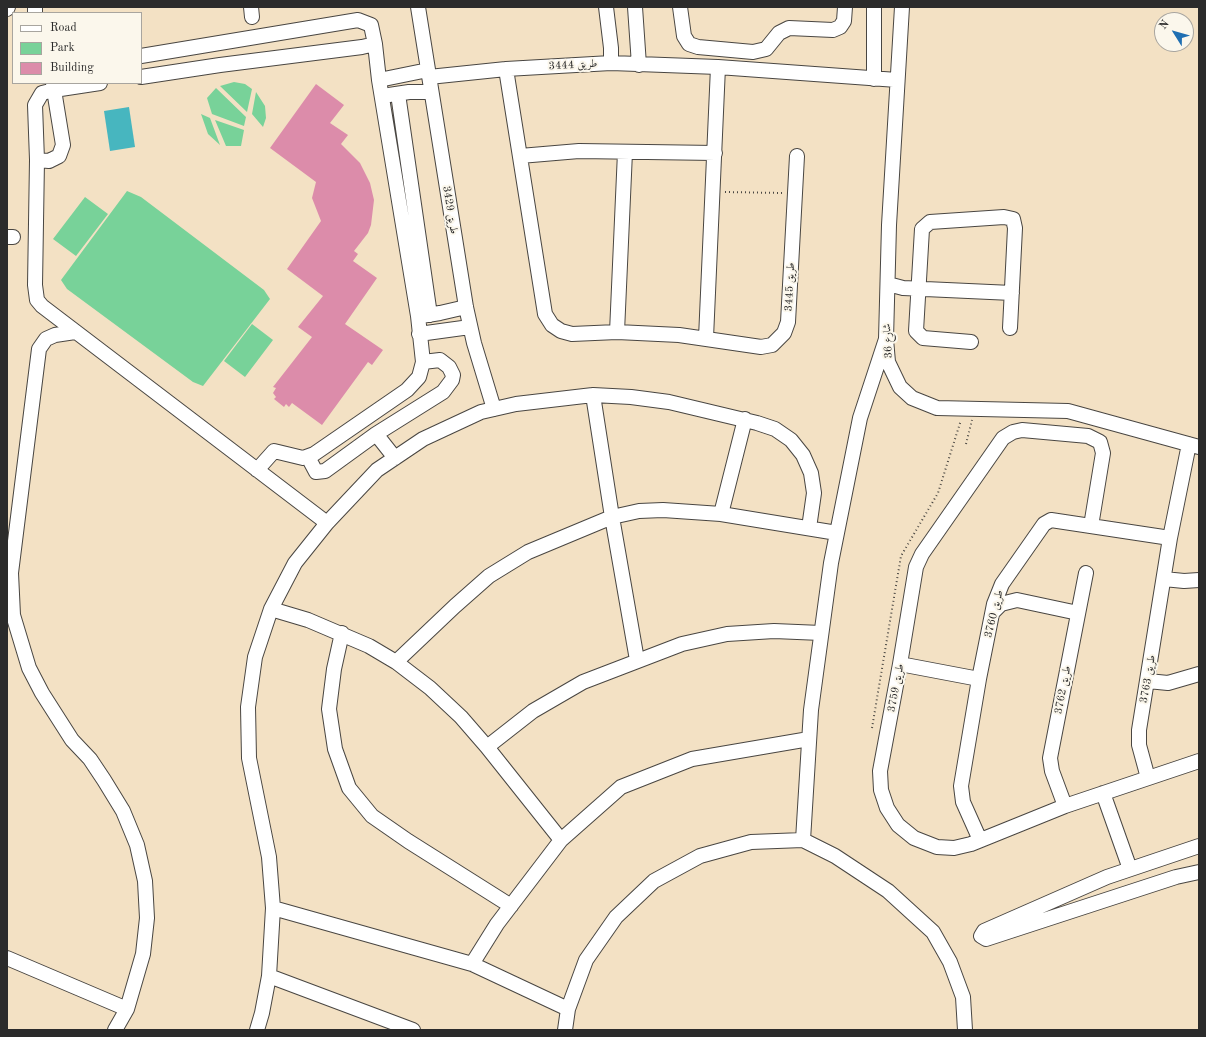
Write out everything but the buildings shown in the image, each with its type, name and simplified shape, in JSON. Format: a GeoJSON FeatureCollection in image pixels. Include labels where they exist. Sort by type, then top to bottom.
{"type":"FeatureCollection","features":[{"type":"Feature","properties":{"kind":"street","name":"طريق 3429"},"geometry":{"type":"LineString","coordinates":[[418,7],[466,307],[470,327],[494,409]]}},
{"type":"Feature","properties":{"kind":"street"},"geometry":{"type":"LineString","coordinates":[[606,7],[611,48],[611,63]]}},
{"type":"Feature","properties":{"kind":"street"},"geometry":{"type":"LineString","coordinates":[[635,7],[639,64]]}},
{"type":"Feature","properties":{"kind":"street"},"geometry":{"type":"LineString","coordinates":[[680,7],[684,36],[689,44],[698,47],[752,52],[766,49],[779,33],[789,28],[833,30],[840,27],[844,21],[845,7]]}},
{"type":"Feature","properties":{"kind":"street"},"geometry":{"type":"LineString","coordinates":[[874,7],[874,79]]}},
{"type":"Feature","properties":{"kind":"street","name":"شارع 36"},"geometry":{"type":"LineString","coordinates":[[902,7],[889,225],[886,339],[886,353],[892,374],[900,387],[912,398],[937,408],[1068,411],[1194,446]]}},
{"type":"Feature","properties":{"kind":"street"},"geometry":{"type":"LineString","coordinates":[[142,56],[358,20],[371,24],[379,80],[424,315]]}},
{"type":"Feature","properties":{"kind":"street"},"geometry":{"type":"LineString","coordinates":[[213,43],[216,65]]}},
{"type":"Feature","properties":{"kind":"street"},"geometry":{"type":"LineString","coordinates":[[142,77],[216,65],[362,47],[375,44]]}},
{"type":"Feature","properties":{"kind":"street","name":"طريق 3444"},"geometry":{"type":"LineString","coordinates":[[379,80],[429,74],[506,68],[611,63],[718,68],[897,80]]}},
{"type":"Feature","properties":{"kind":"street"},"geometry":{"type":"LineString","coordinates":[[506,68],[520,156],[579,151],[715,153]]}},
{"type":"Feature","properties":{"kind":"street"},"geometry":{"type":"LineString","coordinates":[[706,338],[714,192],[718,68]]}},
{"type":"Feature","properties":{"kind":"street"},"geometry":{"type":"LineString","coordinates":[[88,84],[53,87],[42,93],[35,105],[37,160],[35,285],[37,300],[42,306],[75,332],[327,523]]}},
{"type":"Feature","properties":{"kind":"street"},"geometry":{"type":"LineString","coordinates":[[37,160],[49,161],[59,156],[63,145],[53,87]]}},
{"type":"Feature","properties":{"kind":"street"},"geometry":{"type":"LineString","coordinates":[[383,96],[409,92],[431,92]]}},
{"type":"Feature","properties":{"kind":"street"},"geometry":{"type":"LineString","coordinates":[[257,470],[274,451],[298,458],[308,457],[407,390],[418,377],[423,362],[419,334],[424,315],[398,94]]}},
{"type":"Feature","properties":{"kind":"street"},"geometry":{"type":"LineString","coordinates":[[617,332],[625,152]]}},
{"type":"Feature","properties":{"kind":"street","name":"طريق 3445"},"geometry":{"type":"LineString","coordinates":[[520,156],[547,320],[561,331],[572,334],[617,332],[706,338],[760,347],[772,345],[784,333],[788,322],[797,156]]}},
{"type":"Feature","properties":{"kind":"street"},"geometry":{"type":"LineString","coordinates":[[971,342],[923,338],[919,336],[916,331],[922,234],[925,225],[935,221],[1009,217],[1015,224],[1010,328]]}},
{"type":"Feature","properties":{"kind":"street"},"geometry":{"type":"LineString","coordinates":[[888,284],[919,288],[1012,293]]}},
{"type":"Feature","properties":{"kind":"street"},"geometry":{"type":"LineString","coordinates":[[424,315],[466,307]]}},
{"type":"Feature","properties":{"kind":"street"},"geometry":{"type":"LineString","coordinates":[[419,334],[470,327]]}},
{"type":"Feature","properties":{"kind":"street"},"geometry":{"type":"LineString","coordinates":[[75,332],[55,335],[46,339],[39,349],[11,573],[13,614],[29,668],[42,693],[72,740],[90,758],[104,780],[123,811],[137,845],[145,881],[147,918],[143,954],[127,1009],[115,1030]]}},
{"type":"Feature","properties":{"kind":"street"},"geometry":{"type":"LineString","coordinates":[[803,840],[811,710],[831,563],[860,418],[886,339]]}},
{"type":"Feature","properties":{"kind":"street"},"geometry":{"type":"LineString","coordinates":[[308,457],[316,472],[325,471],[376,434],[443,392],[449,386],[453,375],[445,363],[434,360],[423,362]]}},
{"type":"Feature","properties":{"kind":"street"},"geometry":{"type":"LineString","coordinates":[[593,395],[612,517],[637,660]]}},
{"type":"Feature","properties":{"kind":"street"},"geometry":{"type":"LineString","coordinates":[[257,1030],[269,976],[273,908],[269,857],[249,758],[248,707],[255,657],[271,609],[295,563],[327,523],[377,470],[423,439],[481,412],[516,404],[593,395],[669,402],[744,419],[775,429],[791,440],[803,455],[811,473],[814,493],[809,528]]}},
{"type":"Feature","properties":{"kind":"street"},"geometry":{"type":"LineString","coordinates":[[721,514],[744,419]]}},
{"type":"Feature","properties":{"kind":"street","name":"طريق 3759"},"geometry":{"type":"LineString","coordinates":[[1091,526],[1103,452],[1100,442],[1088,436],[1022,430],[1008,434],[1000,442],[918,562],[914,574],[900,664],[880,771],[881,790],[886,808],[905,832],[929,845],[954,848],[980,840],[1066,806],[1199,761]]}},
{"type":"Feature","properties":{"kind":"street"},"geometry":{"type":"LineString","coordinates":[[376,434],[395,458]]}},
{"type":"Feature","properties":{"kind":"street","name":"طريق 3763"},"geometry":{"type":"LineString","coordinates":[[1148,778],[1138,738],[1170,538],[1194,446]]}},
{"type":"Feature","properties":{"kind":"street"},"geometry":{"type":"LineString","coordinates":[[396,662],[489,576],[528,552],[612,517],[639,512],[663,510],[721,514],[837,532]]}},
{"type":"Feature","properties":{"kind":"street","name":"طريق 3760"},"geometry":{"type":"LineString","coordinates":[[980,840],[963,802],[961,792],[979,679],[998,590],[1044,524],[1048,521],[1057,520],[1170,538]]}},
{"type":"Feature","properties":{"kind":"street","name":"طريق 3762"},"geometry":{"type":"LineString","coordinates":[[1066,806],[1052,771],[1050,758],[1086,573]]}},
{"type":"Feature","properties":{"kind":"street"},"geometry":{"type":"LineString","coordinates":[[1006,579],[1009,591],[1017,600]]}},
{"type":"Feature","properties":{"kind":"street"},"geometry":{"type":"LineString","coordinates":[[1164,580],[1199,580]]}},
{"type":"Feature","properties":{"kind":"street"},"geometry":{"type":"LineString","coordinates":[[993,612],[1001,604],[1017,600],[1078,613]]}},
{"type":"Feature","properties":{"kind":"street"},"geometry":{"type":"LineString","coordinates":[[271,609],[308,620],[342,633],[396,662],[430,688],[461,717],[487,747],[560,840]]}},
{"type":"Feature","properties":{"kind":"street"},"geometry":{"type":"LineString","coordinates":[[487,747],[539,707],[583,682],[682,644],[728,634],[774,631],[821,633]]}},
{"type":"Feature","properties":{"kind":"street"},"geometry":{"type":"LineString","coordinates":[[342,633],[334,669],[329,709],[335,749],[349,788],[372,816],[408,841],[511,906]]}},
{"type":"Feature","properties":{"kind":"street"},"geometry":{"type":"LineString","coordinates":[[900,664],[979,679]]}},
{"type":"Feature","properties":{"kind":"street"},"geometry":{"type":"LineString","coordinates":[[1148,681],[1168,683],[1199,674]]}},
{"type":"Feature","properties":{"kind":"street"},"geometry":{"type":"LineString","coordinates":[[472,964],[497,924],[560,840],[621,787],[692,759],[809,739]]}},
{"type":"Feature","properties":{"kind":"street"},"geometry":{"type":"LineString","coordinates":[[1103,793],[1130,868]]}},
{"type":"Feature","properties":{"kind":"street"},"geometry":{"type":"LineString","coordinates":[[565,1030],[568,1009],[586,960],[616,917],[654,881],[700,856],[751,842],[803,840],[835,856],[888,891],[934,932],[950,962],[962,997],[965,1030]]}},
{"type":"Feature","properties":{"kind":"street"},"geometry":{"type":"LineString","coordinates":[[1199,846],[1130,868],[984,931],[981,936],[986,939],[1176,877],[1199,872]]}},
{"type":"Feature","properties":{"kind":"street"},"geometry":{"type":"LineString","coordinates":[[273,908],[472,964],[568,1009]]}},
{"type":"Feature","properties":{"kind":"street"},"geometry":{"type":"LineString","coordinates":[[7,958],[127,1009]]}},
{"type":"Feature","properties":{"kind":"street"},"geometry":{"type":"LineString","coordinates":[[269,976],[413,1030]]}},
{"type":"Feature","properties":{"kind":"path"},"geometry":{"type":"LineString","coordinates":[[714,192],[795,193]]}},
{"type":"Feature","properties":{"kind":"path"},"geometry":{"type":"LineString","coordinates":[[966,444],[974,409]]}},
{"type":"Feature","properties":{"kind":"green space"},"geometry":{"type":"Polygon","coordinates":[[[234,82],[245,84],[252,89],[247,112],[220,86],[234,82]]]}},
{"type":"Feature","properties":{"kind":"green space"},"geometry":{"type":"Polygon","coordinates":[[[216,88],[246,117],[244,126],[212,114],[207,98],[216,88]]]}},
{"type":"Feature","properties":{"kind":"green space"},"geometry":{"type":"Polygon","coordinates":[[[256,92],[265,106],[266,118],[263,127],[252,114],[256,92]]]}},
{"type":"Feature","properties":{"kind":"green space"},"geometry":{"type":"Polygon","coordinates":[[[201,114],[210,118],[220,145],[208,134],[201,114]]]}},
{"type":"Feature","properties":{"kind":"green space"},"geometry":{"type":"Polygon","coordinates":[[[215,120],[244,130],[241,146],[226,146],[215,120]]]}},
{"type":"Feature","properties":{"kind":"green space"},"geometry":{"type":"Polygon","coordinates":[[[127,191],[141,197],[264,290],[270,299],[203,386],[193,382],[67,289],[61,280],[127,191]]]}},
{"type":"Feature","properties":{"kind":"green space"},"geometry":{"type":"Polygon","coordinates":[[[85,197],[108,214],[76,256],[53,239],[85,197]]]}},
{"type":"Feature","properties":{"kind":"green space"},"geometry":{"type":"Polygon","coordinates":[[[252,324],[273,340],[245,377],[224,361],[252,324]]]}},
{"type":"Feature","properties":{"kind":"water"},"geometry":{"type":"Polygon","coordinates":[[[129,107],[135,147],[110,151],[104,111],[129,107]]]}}]}
